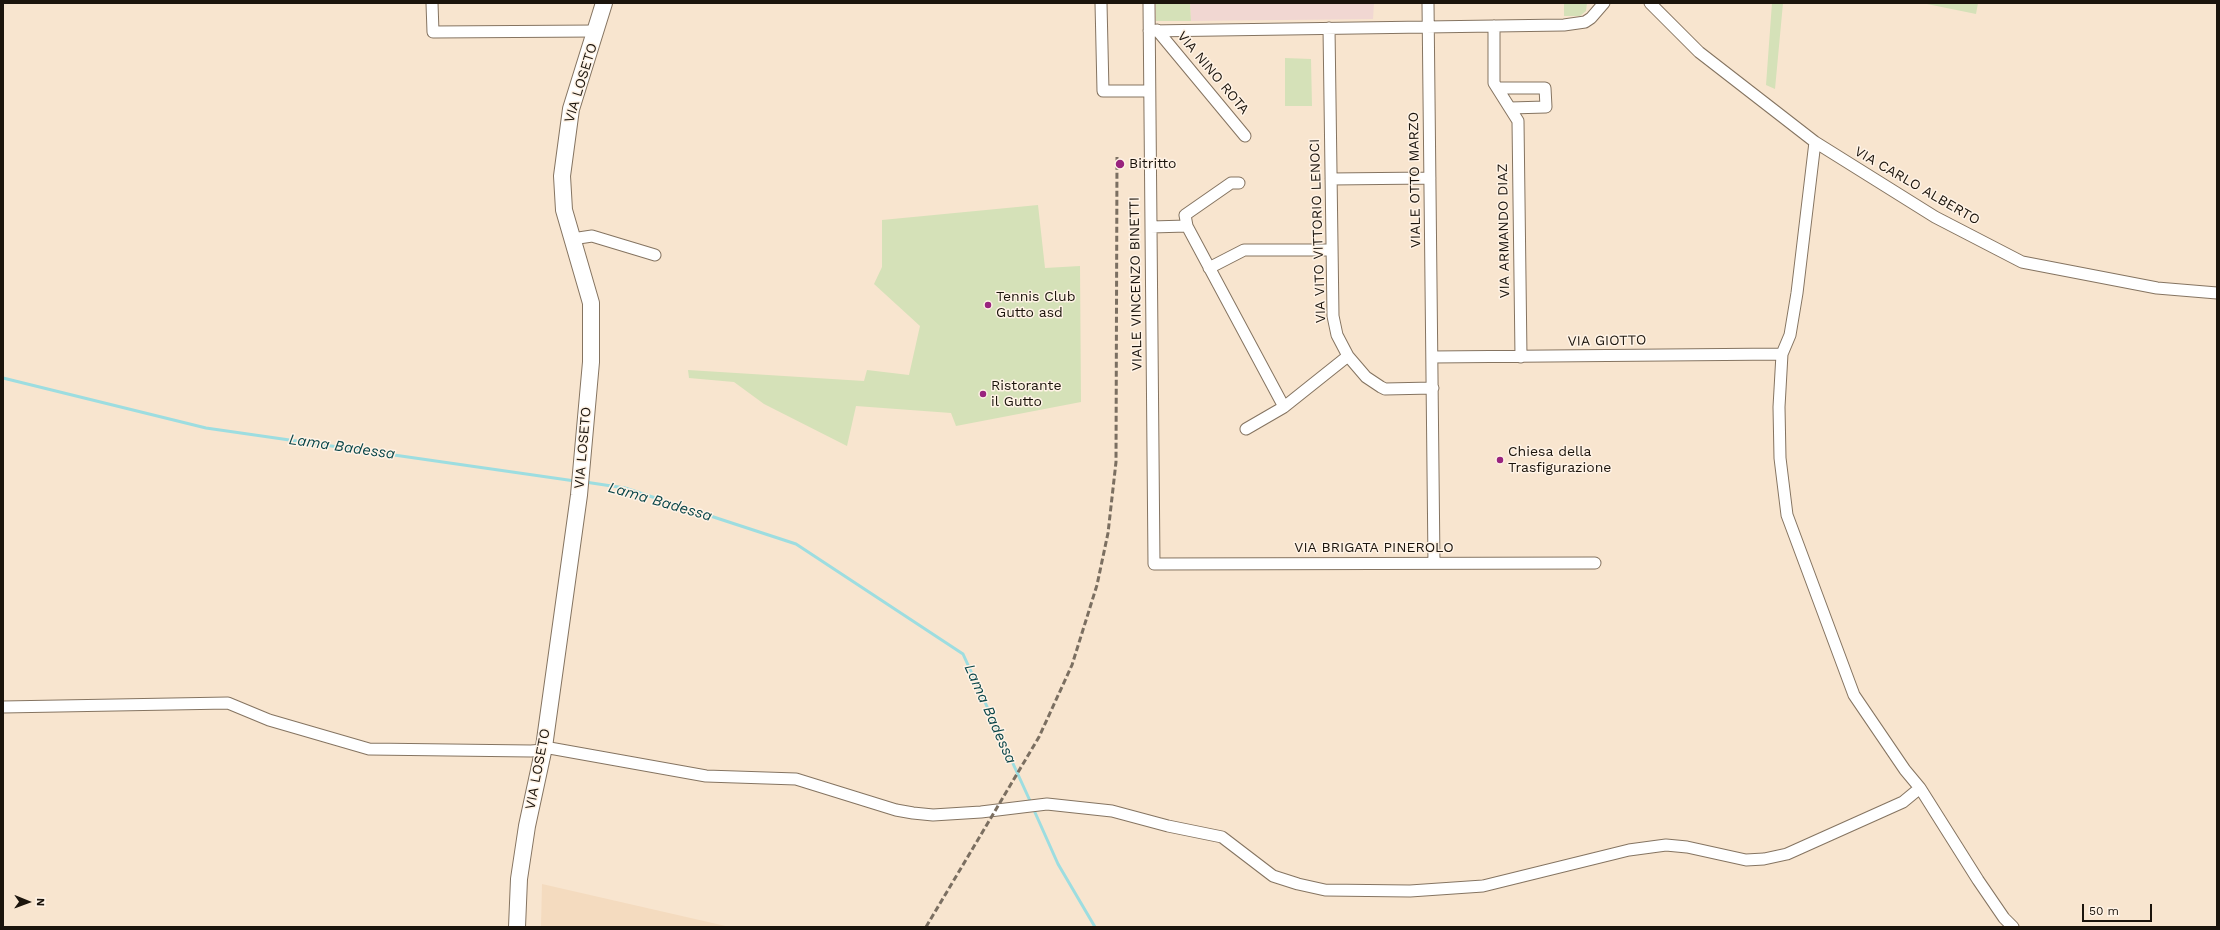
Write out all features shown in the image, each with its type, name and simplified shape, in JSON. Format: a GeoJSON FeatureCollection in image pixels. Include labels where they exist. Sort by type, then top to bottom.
{"type":"FeatureCollection","features":[{"type":"Feature","properties":{"kind":"main road","name":"VIA LOSETO"},"geometry":{"type":"LineString","coordinates":[[517,927],[517,898],[527,826],[543,748],[579,495],[591,362],[591,303],[587,285],[572,239],[562,193],[565,144],[571,109],[597,31],[604,3]]}},
{"type":"Feature","properties":{"kind":"street"},"geometry":{"type":"LineString","coordinates":[[432,3],[433,32],[597,31]]}},
{"type":"Feature","properties":{"kind":"street"},"geometry":{"type":"LineString","coordinates":[[1101,3],[1103,91],[1149,91]]}},
{"type":"Feature","properties":{"kind":"street","name":"VIALE VINCENZO BINETTI"},"geometry":{"type":"LineString","coordinates":[[1149,3],[1153,30],[1149,91],[1154,564]]}},
{"type":"Feature","properties":{"kind":"street","name":"VIALE OTTO MARZO"},"geometry":{"type":"LineString","coordinates":[[1428,3],[1434,563]]}},
{"type":"Feature","properties":{"kind":"street"},"geometry":{"type":"LineString","coordinates":[[1153,30],[1564,25],[1584,22],[1591,18],[1604,3]]}},
{"type":"Feature","properties":{"kind":"street","name":"VIA CARLO ALBERTO"},"geometry":{"type":"LineString","coordinates":[[1650,3],[1699,52],[1815,142],[1935,217],[2022,262],[2157,288],[2217,293]]}},
{"type":"Feature","properties":{"kind":"street","name":"VIA ARMANDO DIAZ"},"geometry":{"type":"LineString","coordinates":[[1494,26],[1494,83],[1518,121],[1521,357]]}},
{"type":"Feature","properties":{"kind":"street","name":"VIA VITO VITTORIO LENOCI"},"geometry":{"type":"LineString","coordinates":[[1329,28],[1333,316],[1337,335],[1348,356],[1366,377],[1381,387],[1386,389],[1433,388]]}},
{"type":"Feature","properties":{"kind":"street","name":"VIA NINO ROTA"},"geometry":{"type":"LineString","coordinates":[[1153,30],[1245,136]]}},
{"type":"Feature","properties":{"kind":"street"},"geometry":{"type":"LineString","coordinates":[[1498,88],[1545,88],[1546,107],[1510,108]]}},
{"type":"Feature","properties":{"kind":"street"},"geometry":{"type":"LineString","coordinates":[[1815,142],[1797,293],[1790,335],[1782,354],[1779,407],[1780,458],[1787,515],[1854,695],[1905,770],[1920,788],[1982,886],[2012,927]]}},
{"type":"Feature","properties":{"kind":"street"},"geometry":{"type":"LineString","coordinates":[[1331,179],[1430,178]]}},
{"type":"Feature","properties":{"kind":"street"},"geometry":{"type":"LineString","coordinates":[[1239,183],[1230,183],[1185,215],[1187,226],[1284,407]]}},
{"type":"Feature","properties":{"kind":"street"},"geometry":{"type":"LineString","coordinates":[[1150,227],[1187,226]]}},
{"type":"Feature","properties":{"kind":"street"},"geometry":{"type":"LineString","coordinates":[[572,239],[592,236],[655,254]]}},
{"type":"Feature","properties":{"kind":"street"},"geometry":{"type":"LineString","coordinates":[[1209,268],[1244,250],[1332,250]]}},
{"type":"Feature","properties":{"kind":"street","name":"VIA GIOTTO"},"geometry":{"type":"LineString","coordinates":[[1432,357],[1782,354]]}},
{"type":"Feature","properties":{"kind":"street"},"geometry":{"type":"LineString","coordinates":[[1246,429],[1284,407],[1348,356]]}},
{"type":"Feature","properties":{"kind":"street","name":"VIA BRIGATA PINEROLO"},"geometry":{"type":"LineString","coordinates":[[1154,564],[1595,563]]}},
{"type":"Feature","properties":{"kind":"street"},"geometry":{"type":"LineString","coordinates":[[3,707],[228,703],[269,720],[369,749],[531,752],[543,748],[706,776],[796,779],[888,808],[933,815],[981,812],[1047,804],[1112,810],[1168,826],[1222,837],[1280,879],[1325,890],[1367,892],[1483,886],[1629,850],[1666,845],[1687,847],[1746,860],[1764,859],[1787,854],[1903,802],[1920,788]]}},
{"type":"Feature","properties":{"kind":"shaded area"},"geometry":{"type":"Polygon","coordinates":[[[1190,3],[1374,3],[1373,19],[1191,21],[1190,3]]]}},
{"type":"Feature","properties":{"kind":"shaded area"},"geometry":{"type":"Polygon","coordinates":[[[542,884],[730,927],[541,927],[542,884]]]}},
{"type":"Feature","properties":{"kind":"green space"},"geometry":{"type":"Polygon","coordinates":[[[1156,3],[1190,3],[1191,21],[1156,21],[1156,3]]]}},
{"type":"Feature","properties":{"kind":"green space"},"geometry":{"type":"Polygon","coordinates":[[[1564,3],[1587,3],[1586,11],[1580,16],[1564,16],[1564,3]]]}},
{"type":"Feature","properties":{"kind":"green space"},"geometry":{"type":"Polygon","coordinates":[[[1772,3],[1783,3],[1775,89],[1766,85],[1772,3]]]}},
{"type":"Feature","properties":{"kind":"green space"},"geometry":{"type":"Polygon","coordinates":[[[1922,3],[1978,3],[1976,14],[1922,3]]]}},
{"type":"Feature","properties":{"kind":"green space"},"geometry":{"type":"Polygon","coordinates":[[[1285,58],[1311,59],[1312,106],[1285,106],[1285,58]]]}},
{"type":"Feature","properties":{"kind":"green space","name":"Tennis Club Gutto asd"},"geometry":{"type":"Polygon","coordinates":[[[1038,205],[1045,268],[1080,266],[1081,402],[956,426],[951,413],[856,406],[847,446],[764,404],[734,382],[689,378],[688,370],[864,381],[867,370],[909,375],[920,326],[874,284],[882,267],[882,220],[1038,205]]]}},
{"type":"Feature","properties":{"kind":"waterway","name":"Lama Badessa"},"geometry":{"type":"LineString","coordinates":[[3,378],[206,428],[575,481]]}},
{"type":"Feature","properties":{"kind":"waterway","name":"Lama Badessa"},"geometry":{"type":"LineString","coordinates":[[585,482],[625,488],[796,544],[963,654],[1031,803]]}},
{"type":"Feature","properties":{"kind":"waterway","name":"Lama Badessa"},"geometry":{"type":"LineString","coordinates":[[1033,808],[1058,864],[1095,927]]}},
{"type":"Feature","properties":{"kind":"railway"},"geometry":{"type":"LineString","coordinates":[[926,927],[1039,737],[1072,665],[1097,585],[1108,533],[1116,462],[1117,157]]}},
{"type":"Feature","properties":{"kind":"place","name":"Bitritto"},"geometry":{"type":"Point","coordinates":[1120,164]}},
{"type":"Feature","properties":{"kind":"place","name":"Tennis Club Gutto asd"},"geometry":{"type":"Point","coordinates":[988,305]}},
{"type":"Feature","properties":{"kind":"place","name":"Ristorante il Gutto"},"geometry":{"type":"Point","coordinates":[983,394]}},
{"type":"Feature","properties":{"kind":"place","name":"Chiesa della Trasfigurazione"},"geometry":{"type":"Point","coordinates":[1500,460]}}]}
